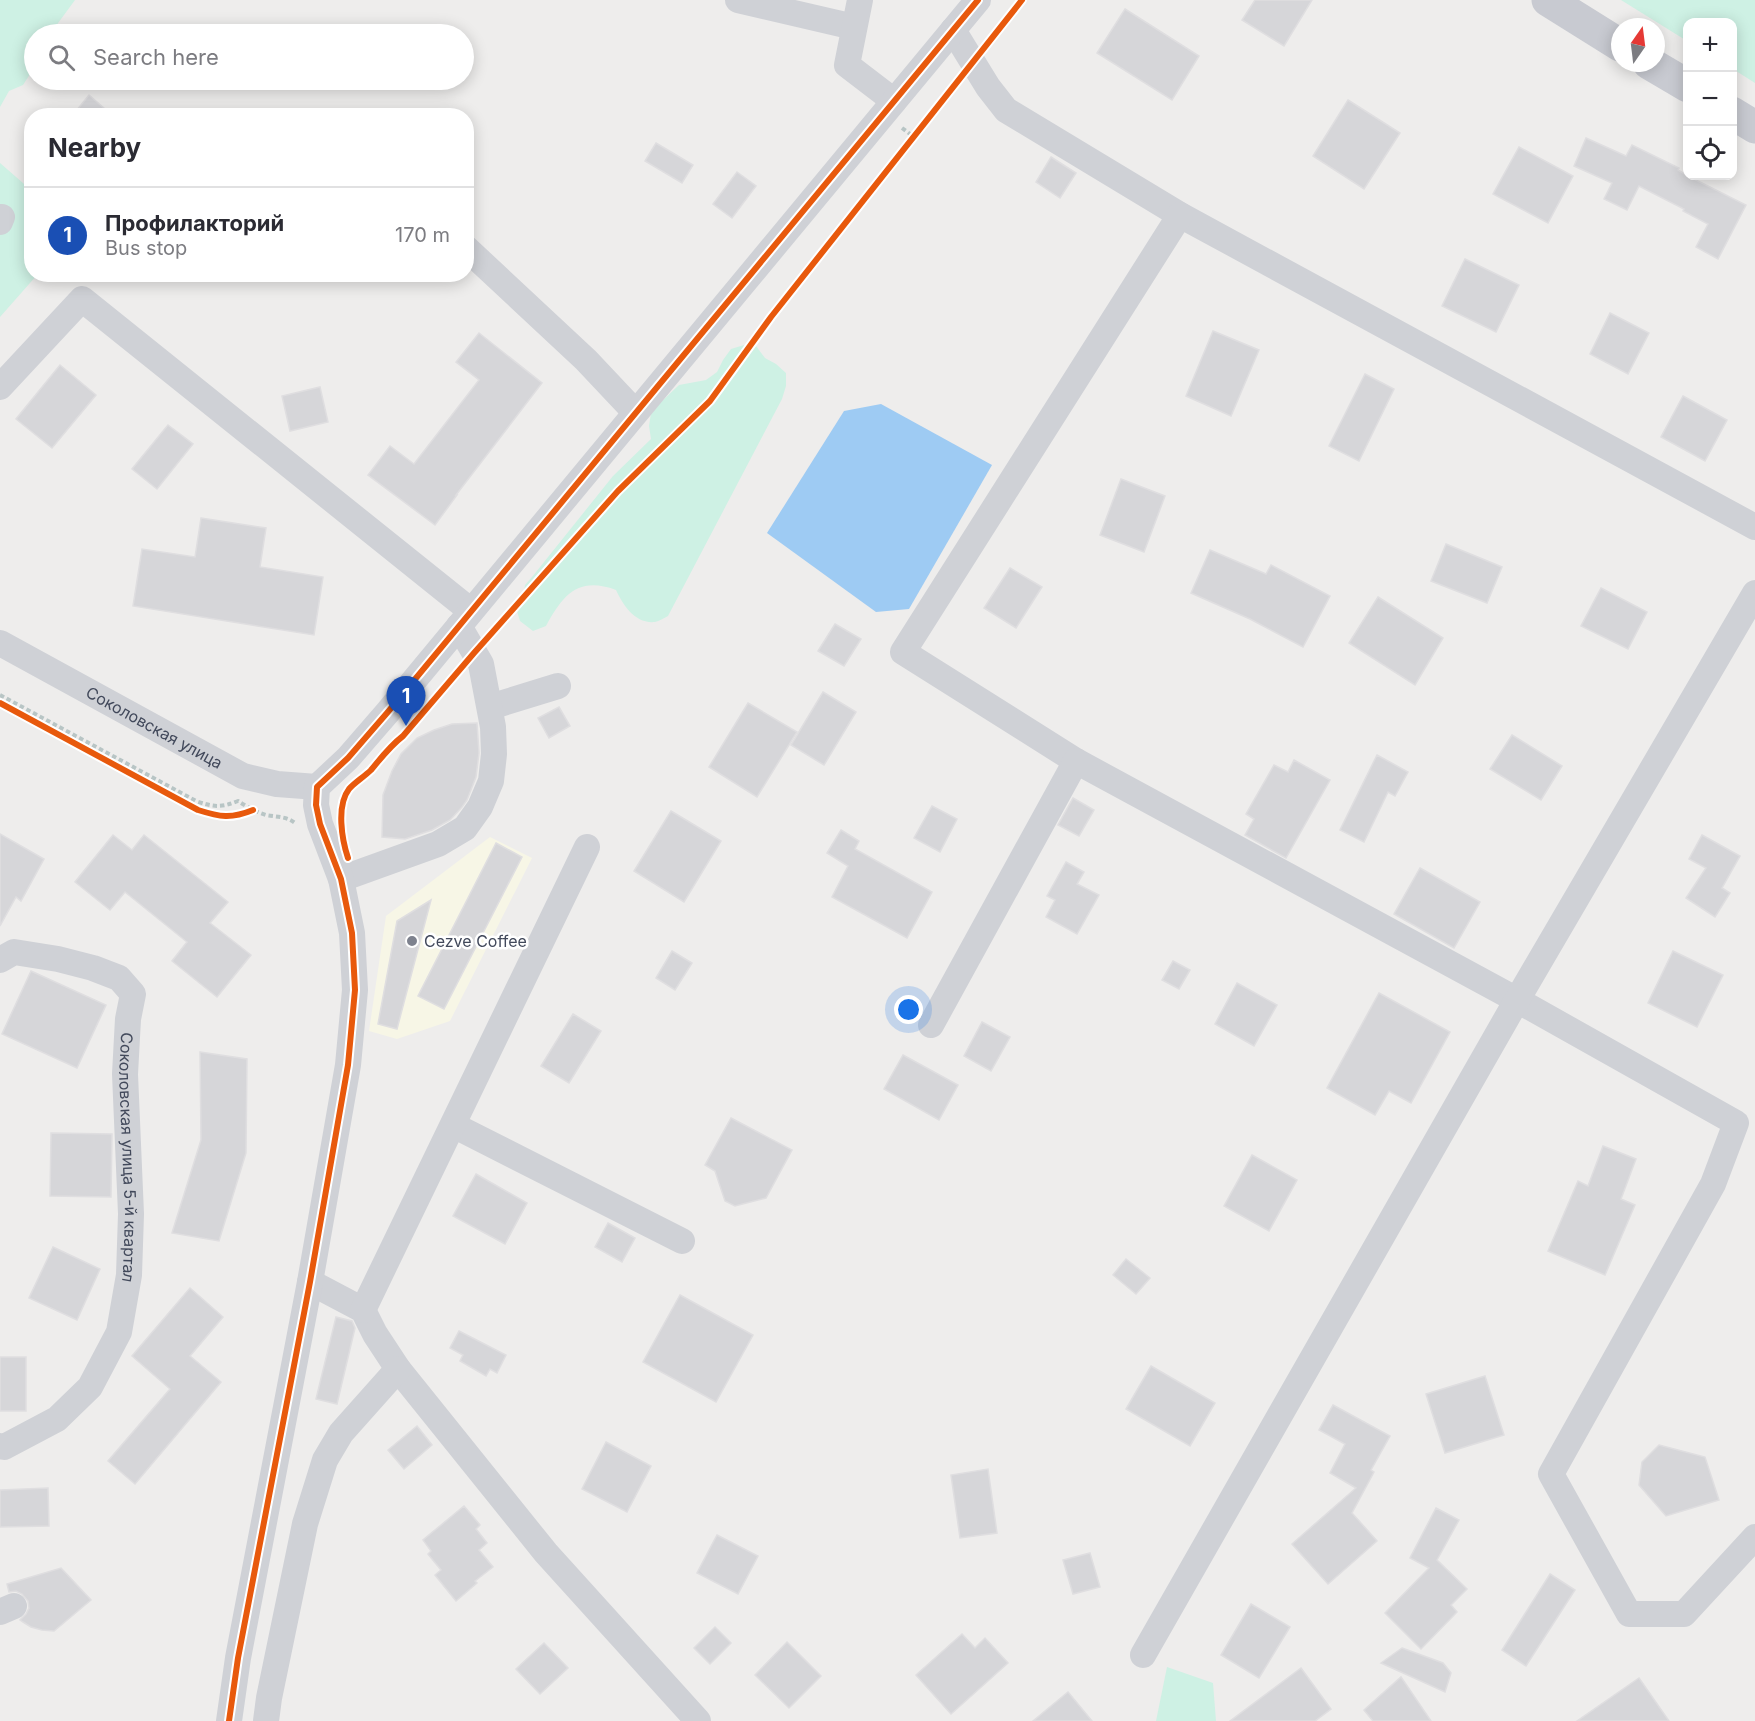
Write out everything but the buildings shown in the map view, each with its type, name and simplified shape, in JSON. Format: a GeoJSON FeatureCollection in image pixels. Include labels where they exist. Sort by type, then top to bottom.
{"type":"FeatureCollection","features":[{"type":"Feature","properties":{"kind":"main road"},"geometry":{"type":"LineString","coordinates":[[1548,0],[1611,39]]}},
{"type":"Feature","properties":{"kind":"main road"},"geometry":{"type":"LineString","coordinates":[[1664,72],[1683,83]]}},
{"type":"Feature","properties":{"kind":"main road"},"geometry":{"type":"LineString","coordinates":[[1737,117],[1755,127]]}},
{"type":"Feature","properties":{"kind":"street"},"geometry":{"type":"LineString","coordinates":[[738,0],[854,27]]}},
{"type":"Feature","properties":{"kind":"street"},"geometry":{"type":"LineString","coordinates":[[860,0],[847,65],[895,112]]}},
{"type":"Feature","properties":{"kind":"street"},"geometry":{"type":"LineString","coordinates":[[229,1721],[238,1658],[310,1282],[348,1065],[355,990],[352,933],[341,879],[315,805],[317,787],[348,758],[635,412],[895,112],[953,30],[978,0]]}},
{"type":"Feature","properties":{"kind":"street"},"geometry":{"type":"LineString","coordinates":[[953,30],[988,87],[1006,110],[1180,216],[1755,527]]}},
{"type":"Feature","properties":{"kind":"street"},"geometry":{"type":"LineString","coordinates":[[1180,216],[903,652],[1076,761],[1517,1000],[1736,1123],[1713,1184],[1551,1474],[1629,1614],[1684,1614],[1755,1537]]}},
{"type":"Feature","properties":{"kind":"street"},"geometry":{"type":"LineString","coordinates":[[474,255],[586,360],[635,412]]}},
{"type":"Feature","properties":{"kind":"street"},"geometry":{"type":"LineString","coordinates":[[0,387],[82,299],[465,619],[481,664],[493,727],[494,754],[491,781],[480,807],[465,828],[438,844],[341,879]]}},
{"type":"Feature","properties":{"kind":"street"},"geometry":{"type":"LineString","coordinates":[[1143,1655],[1517,1000],[1755,593]]}},
{"type":"Feature","properties":{"kind":"street","name":"Соколовская улица"},"geometry":{"type":"LineString","coordinates":[[0,643],[243,776],[277,784],[317,787]]}},
{"type":"Feature","properties":{"kind":"street"},"geometry":{"type":"LineString","coordinates":[[490,707],[558,686]]}},
{"type":"Feature","properties":{"kind":"street"},"geometry":{"type":"LineString","coordinates":[[931,1026],[1076,761]]}},
{"type":"Feature","properties":{"kind":"street"},"geometry":{"type":"LineString","coordinates":[[363,1310],[587,847]]}},
{"type":"Feature","properties":{"kind":"street","name":"Соколовская улица 5-й квартал"},"geometry":{"type":"LineString","coordinates":[[0,960],[14,952],[58,959],[93,968],[119,978],[133,994],[128,1019],[125,1074],[131,1214],[129,1275],[118,1332],[90,1387],[57,1419],[4,1447],[0,1446]]}},
{"type":"Feature","properties":{"kind":"street"},"geometry":{"type":"LineString","coordinates":[[453,1125],[682,1241]]}},
{"type":"Feature","properties":{"kind":"street"},"geometry":{"type":"LineString","coordinates":[[310,1282],[363,1310],[375,1334],[398,1369],[546,1553],[698,1721]]}},
{"type":"Feature","properties":{"kind":"street"},"geometry":{"type":"LineString","coordinates":[[267,1721],[268,1698],[305,1524],[325,1460],[341,1433],[398,1369]]}},
{"type":"Feature","properties":{"kind":"path"},"geometry":{"type":"LineString","coordinates":[[895,112],[914,136]]}},
{"type":"Feature","properties":{"kind":"path"},"geometry":{"type":"LineString","coordinates":[[0,695],[196,801],[224,807],[238,801],[265,815],[290,819],[301,828]]}},
{"type":"Feature","properties":{"kind":"path"},"geometry":{"type":"LineString","coordinates":[[0,703],[198,810]]}},
{"type":"Feature","properties":{"kind":"path"},"geometry":{"type":"LineString","coordinates":[[245,813],[253,810]]}},
{"type":"Feature","properties":{"kind":"shaded area"},"geometry":{"type":"Polygon","coordinates":[[[490,837],[532,858],[450,1021],[397,1039],[369,1031],[386,916],[490,837]]]}},
{"type":"Feature","properties":{"kind":"green space"},"geometry":{"type":"Polygon","coordinates":[[[0,0],[75,0],[57,24],[24,24],[24,83],[9,91],[0,107],[0,0]]]}},
{"type":"Feature","properties":{"kind":"green space"},"geometry":{"type":"Polygon","coordinates":[[[1621,0],[1755,0],[1755,83],[1737,72],[1737,18],[1683,18],[1683,39],[1665,27],[1665,18],[1650,18],[1621,0]]]}},
{"type":"Feature","properties":{"kind":"green space"},"geometry":{"type":"Polygon","coordinates":[[[0,163],[24,184],[24,282],[31,282],[0,317],[0,163]]]}},
{"type":"Feature","properties":{"kind":"green space"},"geometry":{"type":"Polygon","coordinates":[[[744,345],[756,346],[765,358],[786,373],[786,386],[782,399],[668,616],[655,622],[641,620],[626,607],[616,590],[591,585],[573,591],[566,597],[546,626],[533,631],[520,621],[516,608],[523,597],[525,585],[613,476],[651,439],[649,426],[651,413],[679,385],[706,380],[717,372],[731,349],[744,345]]]}},
{"type":"Feature","properties":{"kind":"green space"},"geometry":{"type":"Polygon","coordinates":[[[1167,1667],[1213,1683],[1216,1721],[1156,1721],[1167,1667]]]}},
{"type":"Feature","properties":{"kind":"water"},"geometry":{"type":"Polygon","coordinates":[[[881,404],[992,465],[909,609],[876,612],[767,533],[844,411],[881,404]]]}},
{"type":"Feature","properties":{"kind":"cycle path"},"geometry":{"type":"LineString","coordinates":[[229,1721],[238,1658],[310,1282],[348,1065],[355,990],[352,933],[341,879],[320,824],[316,805],[317,787],[348,758],[387,713],[978,0]]}},
{"type":"Feature","properties":{"kind":"cycle path"},"geometry":{"type":"LineString","coordinates":[[348,858],[342,833],[341,814],[349,789],[371,770],[403,736],[618,491],[710,401],[771,317],[1022,0]]}},
{"type":"Feature","properties":{"kind":"cycle path"},"geometry":{"type":"LineString","coordinates":[[0,703],[198,810],[226,816],[253,810]]}},
{"type":"Feature","properties":{"kind":"place","name":"Профилакторий"},"geometry":{"type":"Point","coordinates":[406,726]}},
{"type":"Feature","properties":{"kind":"place","name":"Cezve Coffee"},"geometry":{"type":"Point","coordinates":[412,941]}}]}
